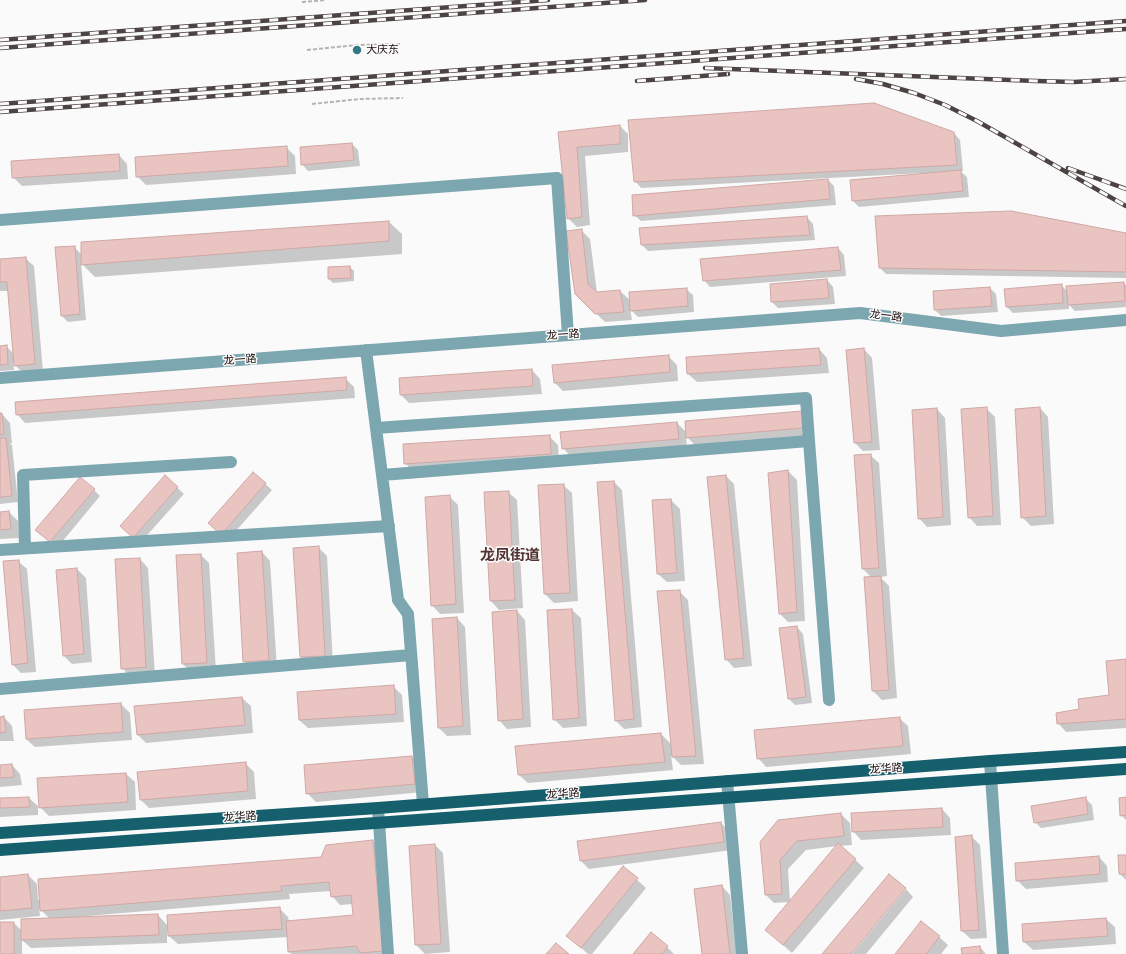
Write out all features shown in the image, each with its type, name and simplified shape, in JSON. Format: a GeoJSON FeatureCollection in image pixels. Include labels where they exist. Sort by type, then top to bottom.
{"type":"FeatureCollection","features":[{"type":"Feature","properties":{"kind":"main road","name":"龙华路"},"geometry":{"type":"LineString","coordinates":[[0,834],[378,808],[1126,752]]}},
{"type":"Feature","properties":{"kind":"main road"},"geometry":{"type":"LineString","coordinates":[[0,850],[1126,769]]}},
{"type":"Feature","properties":{"kind":"street"},"geometry":{"type":"LineString","coordinates":[[0,220],[556,178],[568,335]]}},
{"type":"Feature","properties":{"kind":"street","name":"龙一路"},"geometry":{"type":"LineString","coordinates":[[0,378],[860,313],[1001,331],[1126,320]]}},
{"type":"Feature","properties":{"kind":"street"},"geometry":{"type":"LineString","coordinates":[[366,350],[398,600],[408,614],[423,804]]}},
{"type":"Feature","properties":{"kind":"street"},"geometry":{"type":"LineString","coordinates":[[376,428],[806,398],[829,700]]}},
{"type":"Feature","properties":{"kind":"street"},"geometry":{"type":"LineString","coordinates":[[382,475],[809,441]]}},
{"type":"Feature","properties":{"kind":"street"},"geometry":{"type":"LineString","coordinates":[[25,548],[23,475],[231,462]]}},
{"type":"Feature","properties":{"kind":"street"},"geometry":{"type":"LineString","coordinates":[[0,550],[389,526]]}},
{"type":"Feature","properties":{"kind":"street"},"geometry":{"type":"LineString","coordinates":[[0,689],[411,655]]}},
{"type":"Feature","properties":{"kind":"street"},"geometry":{"type":"LineString","coordinates":[[990,761],[1003,954]]}},
{"type":"Feature","properties":{"kind":"street"},"geometry":{"type":"LineString","coordinates":[[727,782],[742,954]]}},
{"type":"Feature","properties":{"kind":"street"},"geometry":{"type":"LineString","coordinates":[[378,808],[388,954]]}},
{"type":"Feature","properties":{"kind":"path"},"geometry":{"type":"LineString","coordinates":[[302,2],[326,0]]}},
{"type":"Feature","properties":{"kind":"path"},"geometry":{"type":"LineString","coordinates":[[308,50],[357,45],[400,44]]}},
{"type":"Feature","properties":{"kind":"path"},"geometry":{"type":"LineString","coordinates":[[312,104],[360,99],[403,98]]}},
{"type":"Feature","properties":{"kind":"building"},"geometry":{"type":"Polygon","coordinates":[[[874,103],[954,132],[957,165],[634,182],[628,120],[874,103]]]}},
{"type":"Feature","properties":{"kind":"building"},"geometry":{"type":"Polygon","coordinates":[[[620,125],[620,144],[577,147],[582,217],[567,219],[558,132],[620,125]]]}},
{"type":"Feature","properties":{"kind":"building"},"geometry":{"type":"Polygon","coordinates":[[[352,143],[354,160],[301,165],[300,147],[352,143]]]}},
{"type":"Feature","properties":{"kind":"building"},"geometry":{"type":"Polygon","coordinates":[[[287,146],[288,166],[136,177],[135,157],[287,146]]]}},
{"type":"Feature","properties":{"kind":"building"},"geometry":{"type":"Polygon","coordinates":[[[119,154],[120,171],[12,178],[11,161],[119,154]]]}},
{"type":"Feature","properties":{"kind":"building"},"geometry":{"type":"Polygon","coordinates":[[[961,170],[963,191],[852,201],[850,180],[961,170]]]}},
{"type":"Feature","properties":{"kind":"building"},"geometry":{"type":"Polygon","coordinates":[[[828,179],[830,199],[633,216],[632,195],[828,179]]]}},
{"type":"Feature","properties":{"kind":"building"},"geometry":{"type":"Polygon","coordinates":[[[1011,211],[1126,233],[1126,272],[879,268],[875,216],[1011,211]]]}},
{"type":"Feature","properties":{"kind":"building"},"geometry":{"type":"Polygon","coordinates":[[[807,216],[810,235],[641,245],[639,228],[807,216]]]}},
{"type":"Feature","properties":{"kind":"building"},"geometry":{"type":"Polygon","coordinates":[[[389,221],[389,241],[81,265],[81,242],[389,221]]]}},
{"type":"Feature","properties":{"kind":"building"},"geometry":{"type":"Polygon","coordinates":[[[582,229],[588,284],[597,292],[620,290],[624,312],[595,314],[575,294],[566,231],[582,229]]]}},
{"type":"Feature","properties":{"kind":"building"},"geometry":{"type":"Polygon","coordinates":[[[75,246],[80,314],[61,316],[55,247],[75,246]]]}},
{"type":"Feature","properties":{"kind":"building"},"geometry":{"type":"Polygon","coordinates":[[[838,247],[841,270],[703,281],[700,259],[838,247]]]}},
{"type":"Feature","properties":{"kind":"building"},"geometry":{"type":"Polygon","coordinates":[[[26,257],[35,364],[14,366],[7,282],[0,282],[0,259],[26,257]]]}},
{"type":"Feature","properties":{"kind":"building"},"geometry":{"type":"Polygon","coordinates":[[[350,266],[351,278],[328,279],[328,267],[350,266]]]}},
{"type":"Feature","properties":{"kind":"building"},"geometry":{"type":"Polygon","coordinates":[[[827,279],[829,298],[771,302],[770,284],[827,279]]]}},
{"type":"Feature","properties":{"kind":"building"},"geometry":{"type":"Polygon","coordinates":[[[1124,282],[1125,301],[1068,305],[1066,286],[1124,282]]]}},
{"type":"Feature","properties":{"kind":"building"},"geometry":{"type":"Polygon","coordinates":[[[1062,284],[1063,303],[1006,307],[1004,289],[1062,284]]]}},
{"type":"Feature","properties":{"kind":"building"},"geometry":{"type":"Polygon","coordinates":[[[990,287],[992,306],[934,310],[933,291],[990,287]]]}},
{"type":"Feature","properties":{"kind":"building"},"geometry":{"type":"Polygon","coordinates":[[[687,288],[688,306],[630,311],[629,292],[687,288]]]}},
{"type":"Feature","properties":{"kind":"building"},"geometry":{"type":"Polygon","coordinates":[[[7,345],[8,364],[0,365],[0,346],[7,345]]]}},
{"type":"Feature","properties":{"kind":"building"},"geometry":{"type":"Polygon","coordinates":[[[819,348],[821,365],[687,374],[686,357],[819,348]]]}},
{"type":"Feature","properties":{"kind":"building"},"geometry":{"type":"Polygon","coordinates":[[[864,348],[872,442],[854,443],[846,350],[864,348]]]}},
{"type":"Feature","properties":{"kind":"building"},"geometry":{"type":"Polygon","coordinates":[[[669,355],[670,372],[554,383],[552,365],[669,355]]]}},
{"type":"Feature","properties":{"kind":"building"},"geometry":{"type":"Polygon","coordinates":[[[532,369],[533,386],[400,395],[399,378],[532,369]]]}},
{"type":"Feature","properties":{"kind":"building"},"geometry":{"type":"Polygon","coordinates":[[[346,377],[347,390],[16,415],[15,402],[346,377]]]}},
{"type":"Feature","properties":{"kind":"building"},"geometry":{"type":"Polygon","coordinates":[[[987,407],[993,516],[968,518],[961,409],[987,407]]]}},
{"type":"Feature","properties":{"kind":"building"},"geometry":{"type":"Polygon","coordinates":[[[1040,407],[1046,516],[1021,518],[1015,409],[1040,407]]]}},
{"type":"Feature","properties":{"kind":"building"},"geometry":{"type":"Polygon","coordinates":[[[937,408],[943,517],[918,519],[912,410],[937,408]]]}},
{"type":"Feature","properties":{"kind":"building"},"geometry":{"type":"Polygon","coordinates":[[[802,411],[803,428],[686,438],[685,421],[802,411]]]}},
{"type":"Feature","properties":{"kind":"building"},"geometry":{"type":"Polygon","coordinates":[[[0,413],[2,413],[4,434],[0,435],[0,413]]]}},
{"type":"Feature","properties":{"kind":"building"},"geometry":{"type":"Polygon","coordinates":[[[677,422],[679,439],[562,449],[560,432],[677,422]]]}},
{"type":"Feature","properties":{"kind":"building"},"geometry":{"type":"Polygon","coordinates":[[[550,435],[551,454],[404,464],[403,444],[550,435]]]}},
{"type":"Feature","properties":{"kind":"building"},"geometry":{"type":"Polygon","coordinates":[[[0,438],[6,438],[12,496],[0,497],[0,438]]]}},
{"type":"Feature","properties":{"kind":"building"},"geometry":{"type":"Polygon","coordinates":[[[871,454],[879,568],[862,569],[854,455],[871,454]]]}},
{"type":"Feature","properties":{"kind":"building"},"geometry":{"type":"Polygon","coordinates":[[[788,470],[797,612],[779,614],[768,473],[788,470]]]}},
{"type":"Feature","properties":{"kind":"building"},"geometry":{"type":"Polygon","coordinates":[[[253,472],[266,483],[221,535],[208,523],[253,472]]]}},
{"type":"Feature","properties":{"kind":"building"},"geometry":{"type":"Polygon","coordinates":[[[165,475],[178,487],[133,538],[120,526],[165,475]]]}},
{"type":"Feature","properties":{"kind":"building"},"geometry":{"type":"Polygon","coordinates":[[[726,475],[744,658],[725,660],[707,477],[726,475]]]}},
{"type":"Feature","properties":{"kind":"building"},"geometry":{"type":"Polygon","coordinates":[[[80,477],[95,489],[50,542],[35,530],[80,477]]]}},
{"type":"Feature","properties":{"kind":"building"},"geometry":{"type":"Polygon","coordinates":[[[614,481],[634,719],[615,721],[597,482],[614,481]]]}},
{"type":"Feature","properties":{"kind":"building"},"geometry":{"type":"Polygon","coordinates":[[[564,484],[570,593],[544,594],[538,485],[564,484]]]}},
{"type":"Feature","properties":{"kind":"building"},"geometry":{"type":"Polygon","coordinates":[[[509,491],[515,600],[490,601],[484,492],[509,491]]]}},
{"type":"Feature","properties":{"kind":"building"},"geometry":{"type":"Polygon","coordinates":[[[450,495],[456,604],[431,606],[425,497],[450,495]]]}},
{"type":"Feature","properties":{"kind":"building"},"geometry":{"type":"Polygon","coordinates":[[[671,499],[677,573],[657,574],[652,500],[671,499]]]}},
{"type":"Feature","properties":{"kind":"building"},"geometry":{"type":"Polygon","coordinates":[[[9,511],[11,529],[0,530],[0,512],[9,511]]]}},
{"type":"Feature","properties":{"kind":"building"},"geometry":{"type":"Polygon","coordinates":[[[319,546],[325,656],[300,657],[293,548],[319,546]]]}},
{"type":"Feature","properties":{"kind":"building"},"geometry":{"type":"Polygon","coordinates":[[[262,551],[269,660],[243,662],[237,553],[262,551]]]}},
{"type":"Feature","properties":{"kind":"building"},"geometry":{"type":"Polygon","coordinates":[[[201,554],[207,663],[182,664],[176,555],[201,554]]]}},
{"type":"Feature","properties":{"kind":"building"},"geometry":{"type":"Polygon","coordinates":[[[140,558],[146,667],[121,669],[115,559],[140,558]]]}},
{"type":"Feature","properties":{"kind":"building"},"geometry":{"type":"Polygon","coordinates":[[[19,560],[28,663],[12,665],[3,561],[19,560]]]}},
{"type":"Feature","properties":{"kind":"building"},"geometry":{"type":"Polygon","coordinates":[[[77,568],[84,654],[63,656],[56,570],[77,568]]]}},
{"type":"Feature","properties":{"kind":"building"},"geometry":{"type":"Polygon","coordinates":[[[881,576],[889,690],[872,691],[864,577],[881,576]]]}},
{"type":"Feature","properties":{"kind":"building"},"geometry":{"type":"Polygon","coordinates":[[[680,590],[696,756],[672,757],[657,591],[680,590]]]}},
{"type":"Feature","properties":{"kind":"building"},"geometry":{"type":"Polygon","coordinates":[[[572,609],[579,718],[553,720],[547,610],[572,609]]]}},
{"type":"Feature","properties":{"kind":"building"},"geometry":{"type":"Polygon","coordinates":[[[517,610],[523,719],[498,721],[492,612],[517,610]]]}},
{"type":"Feature","properties":{"kind":"building"},"geometry":{"type":"Polygon","coordinates":[[[457,617],[463,726],[438,728],[432,619],[457,617]]]}},
{"type":"Feature","properties":{"kind":"building"},"geometry":{"type":"Polygon","coordinates":[[[797,626],[806,697],[788,699],[779,628],[797,626]]]}},
{"type":"Feature","properties":{"kind":"building"},"geometry":{"type":"Polygon","coordinates":[[[1126,659],[1126,719],[1057,724],[1056,713],[1079,709],[1078,699],[1109,695],[1106,661],[1126,659]]]}},
{"type":"Feature","properties":{"kind":"building"},"geometry":{"type":"Polygon","coordinates":[[[394,685],[396,714],[299,720],[297,692],[394,685]]]}},
{"type":"Feature","properties":{"kind":"building"},"geometry":{"type":"Polygon","coordinates":[[[242,697],[245,725],[137,735],[134,706],[242,697]]]}},
{"type":"Feature","properties":{"kind":"building"},"geometry":{"type":"Polygon","coordinates":[[[121,703],[123,732],[26,739],[24,710],[121,703]]]}},
{"type":"Feature","properties":{"kind":"building"},"geometry":{"type":"Polygon","coordinates":[[[4,716],[6,732],[0,733],[0,717],[4,716]]]}},
{"type":"Feature","properties":{"kind":"building"},"geometry":{"type":"Polygon","coordinates":[[[900,717],[903,746],[757,759],[754,730],[900,717]]]}},
{"type":"Feature","properties":{"kind":"building"},"geometry":{"type":"Polygon","coordinates":[[[661,733],[665,762],[518,775],[515,746],[661,733]]]}},
{"type":"Feature","properties":{"kind":"building"},"geometry":{"type":"Polygon","coordinates":[[[412,756],[415,784],[306,794],[304,765],[412,756]]]}},
{"type":"Feature","properties":{"kind":"building"},"geometry":{"type":"Polygon","coordinates":[[[246,762],[248,791],[140,800],[137,772],[246,762]]]}},
{"type":"Feature","properties":{"kind":"building"},"geometry":{"type":"Polygon","coordinates":[[[12,764],[14,777],[0,778],[0,765],[12,764]]]}},
{"type":"Feature","properties":{"kind":"building"},"geometry":{"type":"Polygon","coordinates":[[[126,773],[128,802],[39,808],[37,778],[126,773]]]}},
{"type":"Feature","properties":{"kind":"building"},"geometry":{"type":"Polygon","coordinates":[[[29,797],[30,807],[0,808],[0,798],[29,797]]]}},
{"type":"Feature","properties":{"kind":"building"},"geometry":{"type":"Polygon","coordinates":[[[1086,797],[1088,814],[1034,823],[1031,806],[1086,797]]]}},
{"type":"Feature","properties":{"kind":"building"},"geometry":{"type":"Polygon","coordinates":[[[1126,797],[1126,815],[1120,816],[1119,798],[1126,797]]]}},
{"type":"Feature","properties":{"kind":"building"},"geometry":{"type":"Polygon","coordinates":[[[942,808],[943,827],[852,832],[851,813],[942,808]]]}},
{"type":"Feature","properties":{"kind":"building"},"geometry":{"type":"Polygon","coordinates":[[[841,813],[844,836],[797,841],[780,860],[782,894],[765,895],[760,842],[778,820],[841,813]]]}},
{"type":"Feature","properties":{"kind":"building"},"geometry":{"type":"Polygon","coordinates":[[[721,822],[724,842],[580,861],[577,841],[721,822]]]}},
{"type":"Feature","properties":{"kind":"building"},"geometry":{"type":"Polygon","coordinates":[[[972,835],[979,930],[961,931],[955,837],[972,835]]]}},
{"type":"Feature","properties":{"kind":"building"},"geometry":{"type":"Polygon","coordinates":[[[373,840],[383,951],[360,953],[356,946],[288,952],[286,921],[353,915],[351,895],[331,897],[329,882],[281,886],[282,891],[40,911],[38,879],[321,857],[326,845],[373,840]]]}},
{"type":"Feature","properties":{"kind":"building"},"geometry":{"type":"Polygon","coordinates":[[[838,843],[856,859],[783,945],[765,930],[838,843]]]}},
{"type":"Feature","properties":{"kind":"building"},"geometry":{"type":"Polygon","coordinates":[[[435,844],[441,944],[415,945],[409,846],[435,844]]]}},
{"type":"Feature","properties":{"kind":"building"},"geometry":{"type":"Polygon","coordinates":[[[1118,855],[1126,855],[1126,874],[1119,874],[1118,855]]]}},
{"type":"Feature","properties":{"kind":"building"},"geometry":{"type":"Polygon","coordinates":[[[1099,856],[1100,874],[1016,881],[1015,863],[1099,856]]]}},
{"type":"Feature","properties":{"kind":"building"},"geometry":{"type":"Polygon","coordinates":[[[623,866],[638,878],[581,948],[566,936],[623,866]]]}},
{"type":"Feature","properties":{"kind":"building"},"geometry":{"type":"Polygon","coordinates":[[[28,874],[32,908],[0,911],[0,877],[28,874]]]}},
{"type":"Feature","properties":{"kind":"building"},"geometry":{"type":"Polygon","coordinates":[[[889,874],[906,888],[851,954],[822,954],[889,874]]]}},
{"type":"Feature","properties":{"kind":"building"},"geometry":{"type":"Polygon","coordinates":[[[722,885],[730,954],[702,954],[694,889],[722,885]]]}},
{"type":"Feature","properties":{"kind":"building"},"geometry":{"type":"Polygon","coordinates":[[[280,907],[282,929],[168,936],[167,915],[280,907]]]}},
{"type":"Feature","properties":{"kind":"building"},"geometry":{"type":"Polygon","coordinates":[[[158,914],[159,935],[21,940],[21,919],[158,914]]]}},
{"type":"Feature","properties":{"kind":"building"},"geometry":{"type":"Polygon","coordinates":[[[1106,918],[1108,936],[1023,942],[1022,924],[1106,918]]]}},
{"type":"Feature","properties":{"kind":"building"},"geometry":{"type":"Polygon","coordinates":[[[921,921],[940,936],[926,954],[895,954],[921,921]]]}},
{"type":"Feature","properties":{"kind":"building"},"geometry":{"type":"Polygon","coordinates":[[[0,922],[14,922],[14,954],[0,954],[0,922]]]}},
{"type":"Feature","properties":{"kind":"building"},"geometry":{"type":"Polygon","coordinates":[[[651,932],[668,946],[662,954],[633,954],[651,932]]]}},
{"type":"Feature","properties":{"kind":"building"},"geometry":{"type":"Polygon","coordinates":[[[556,943],[569,954],[546,954],[556,943]]]}},
{"type":"Feature","properties":{"kind":"building"},"geometry":{"type":"Polygon","coordinates":[[[980,946],[981,954],[962,954],[961,948],[980,946]]]}},
{"type":"Feature","properties":{"kind":"railway"},"geometry":{"type":"LineString","coordinates":[[0,40],[548,0]]}},
{"type":"Feature","properties":{"kind":"railway"},"geometry":{"type":"LineString","coordinates":[[0,48],[645,0]]}},
{"type":"Feature","properties":{"kind":"railway"},"geometry":{"type":"LineString","coordinates":[[0,104],[1126,21]]}},
{"type":"Feature","properties":{"kind":"railway"},"geometry":{"type":"LineString","coordinates":[[0,112],[1126,29]]}},
{"type":"Feature","properties":{"kind":"railway"},"geometry":{"type":"LineString","coordinates":[[705,68],[1074,82],[1126,79]]}},
{"type":"Feature","properties":{"kind":"railway"},"geometry":{"type":"LineString","coordinates":[[637,81],[728,74]]}},
{"type":"Feature","properties":{"kind":"railway"},"geometry":{"type":"LineString","coordinates":[[856,79],[883,84],[914,93],[945,105],[977,121],[1126,206]]}},
{"type":"Feature","properties":{"kind":"railway"},"geometry":{"type":"LineString","coordinates":[[1068,168],[1126,189]]}},
{"type":"Feature","properties":{"kind":"place","name":"大庆东"},"geometry":{"type":"Point","coordinates":[357,50]}},
{"type":"Feature","properties":{"kind":"district","name":"龙凤街道"},"geometry":{"type":"Point","coordinates":[510,556]}}]}
